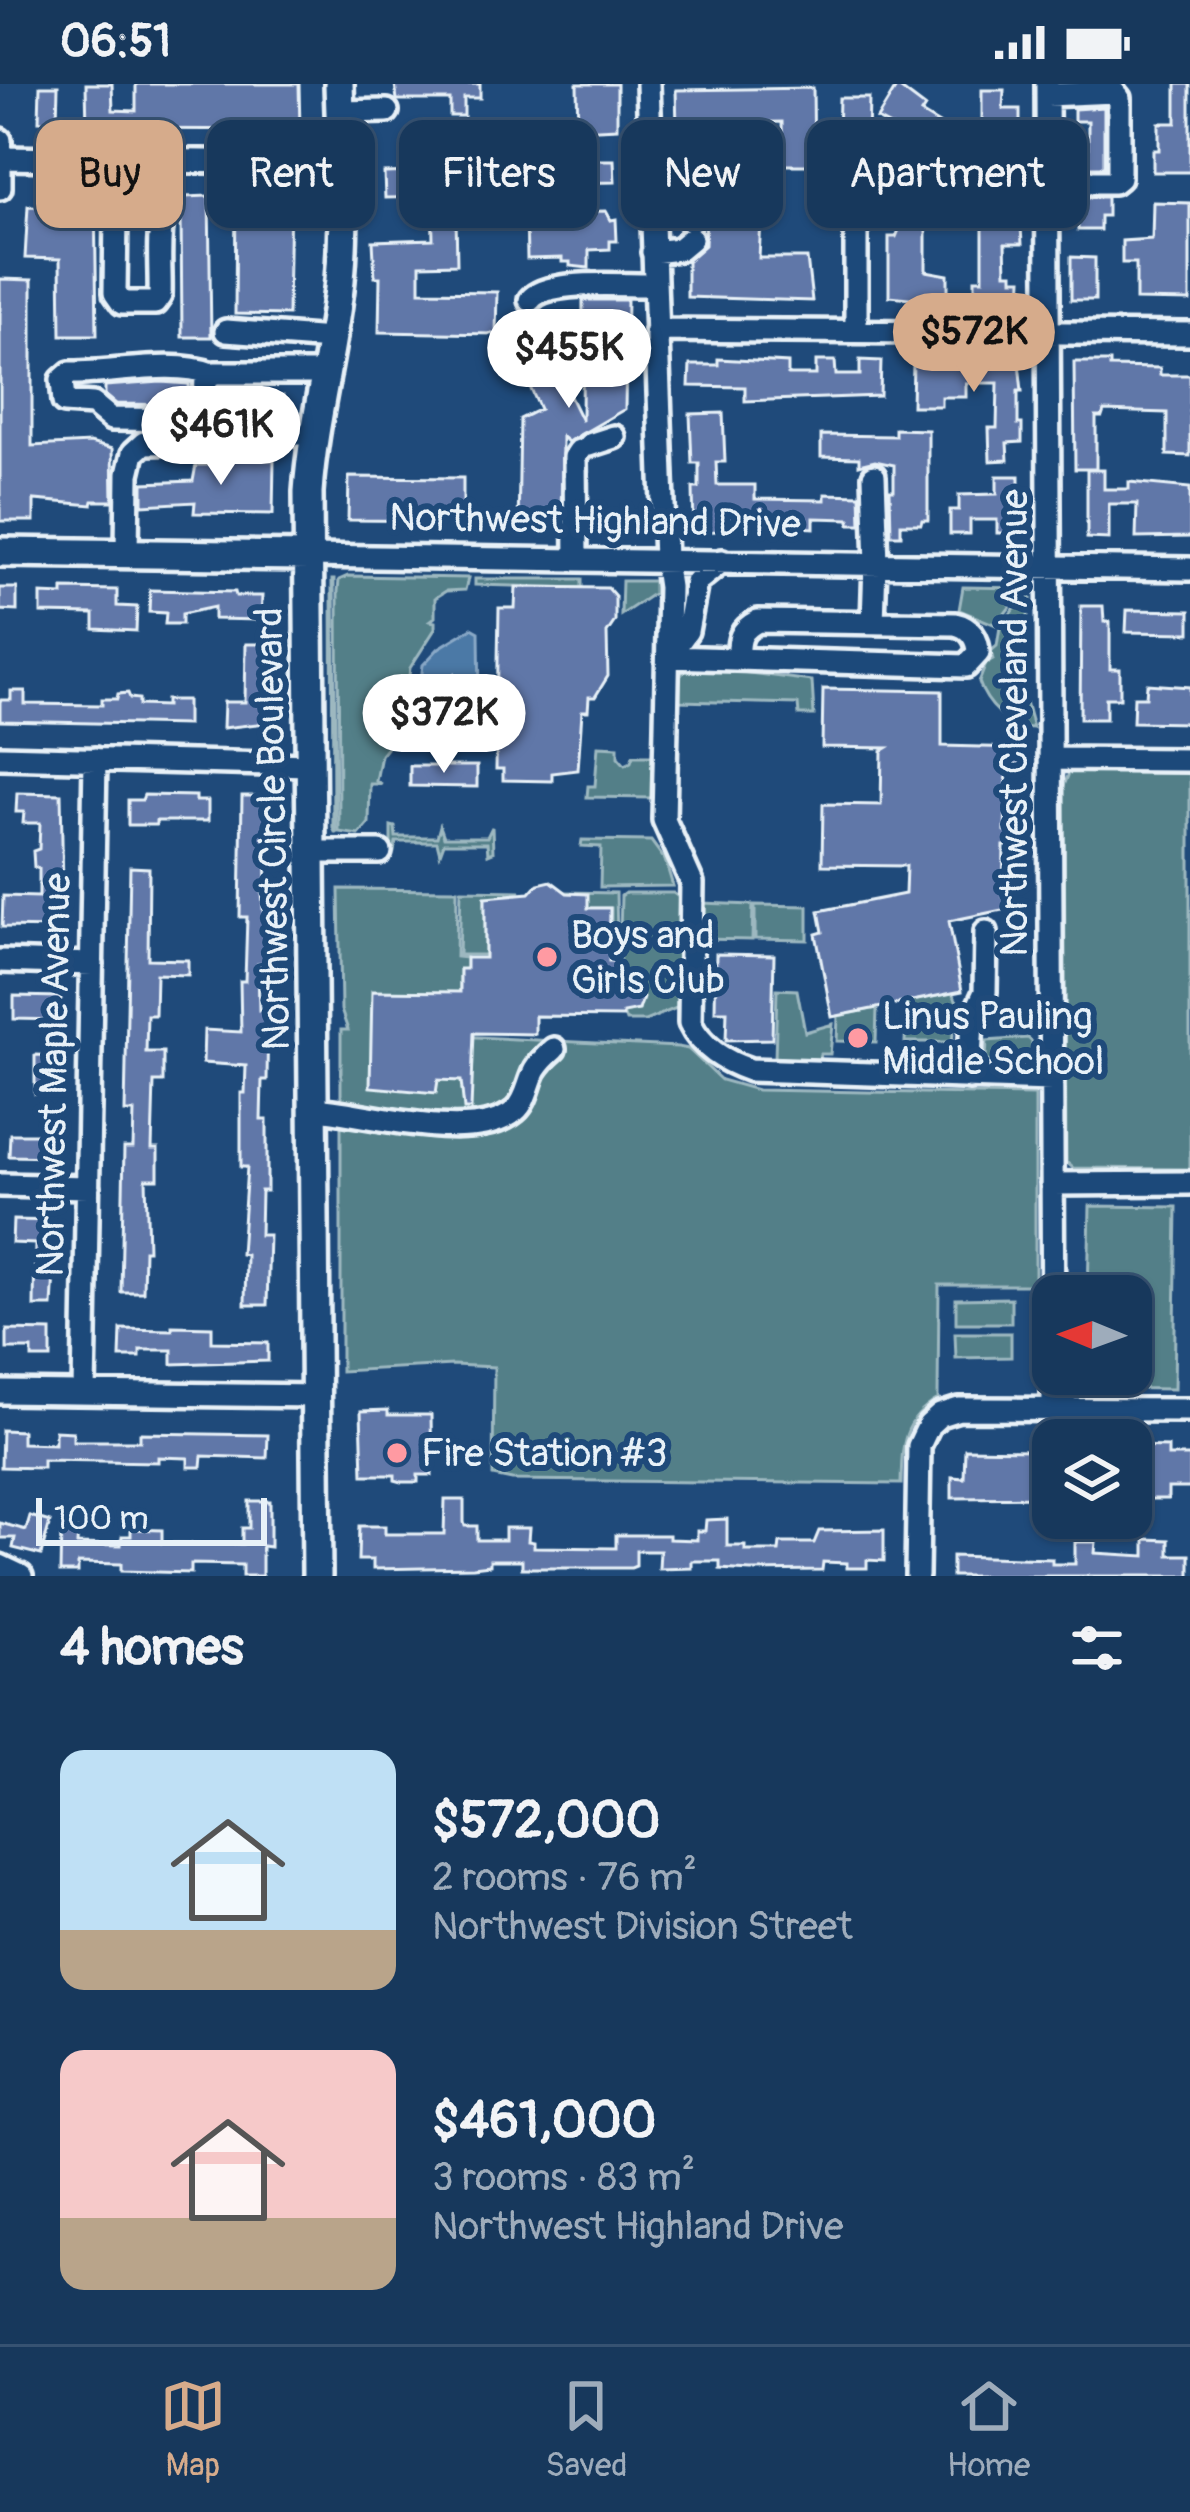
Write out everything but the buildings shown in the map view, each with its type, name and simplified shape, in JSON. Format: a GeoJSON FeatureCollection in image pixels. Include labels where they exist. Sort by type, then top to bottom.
{"type":"FeatureCollection","features":[{"type":"Feature","properties":{"kind":"main road","name":"Northwest Circle Boulevard"},"geometry":{"type":"LineString","coordinates":[[317,1576],[308,556],[312,434],[340,280],[341,228]]}},
{"type":"Feature","properties":{"kind":"main road","name":"Northwest Highland Drive"},"geometry":{"type":"LineString","coordinates":[[0,552],[308,556]]}},
{"type":"Feature","properties":{"kind":"street"},"geometry":{"type":"LineString","coordinates":[[648,84],[649,120]]}},
{"type":"Feature","properties":{"kind":"street"},"geometry":{"type":"LineString","coordinates":[[1047,88],[1114,92],[1119,98],[1119,178],[1087,182]]}},
{"type":"Feature","properties":{"kind":"street","name":"Northwest Cleveland Avenue"},"geometry":{"type":"LineString","coordinates":[[1047,88],[1047,120]]}},
{"type":"Feature","properties":{"kind":"street"},"geometry":{"type":"LineString","coordinates":[[340,98],[387,111]]}},
{"type":"Feature","properties":{"kind":"street"},"geometry":{"type":"LineString","coordinates":[[0,140],[0,188]]}},
{"type":"Feature","properties":{"kind":"street"},"geometry":{"type":"LineString","coordinates":[[0,158],[36,158]]}},
{"type":"Feature","properties":{"kind":"street"},"geometry":{"type":"LineString","coordinates":[[116,228],[115,293],[122,303],[155,303],[160,296],[163,228]]}},
{"type":"Feature","properties":{"kind":"street"},"geometry":{"type":"LineString","coordinates":[[652,228],[669,587],[664,820],[692,883],[690,1023],[723,1060],[750,1070],[1052,1080]]}},
{"type":"Feature","properties":{"kind":"street"},"geometry":{"type":"LineString","coordinates":[[653,252],[679,249],[690,228]]}},
{"type":"Feature","properties":{"kind":"street"},"geometry":{"type":"LineString","coordinates":[[856,228],[856,331]]}},
{"type":"Feature","properties":{"kind":"street","name":"Northwest Cleveland Avenue"},"geometry":{"type":"LineString","coordinates":[[1047,228],[1053,1275]]}},
{"type":"Feature","properties":{"kind":"street"},"geometry":{"type":"LineString","coordinates":[[530,300],[536,292],[556,287],[654,285]]}},
{"type":"Feature","properties":{"kind":"street"},"geometry":{"type":"LineString","coordinates":[[656,329],[1190,334]]}},
{"type":"Feature","properties":{"kind":"street"},"geometry":{"type":"LineString","coordinates":[[226,331],[299,333],[330,339]]}},
{"type":"Feature","properties":{"kind":"street"},"geometry":{"type":"LineString","coordinates":[[312,434],[111,419],[93,404],[64,403],[62,380],[70,373],[116,374],[155,368],[192,368],[212,374],[323,373]]}},
{"type":"Feature","properties":{"kind":"street"},"geometry":{"type":"LineString","coordinates":[[128,554],[128,474],[133,453],[144,443],[192,442],[204,428],[206,378],[212,374]]}},
{"type":"Feature","properties":{"kind":"street"},"geometry":{"type":"LineString","coordinates":[[576,559],[575,457],[584,448],[614,437]]}},
{"type":"Feature","properties":{"kind":"street"},"geometry":{"type":"LineString","coordinates":[[873,622],[874,476]]}},
{"type":"Feature","properties":{"kind":"street","name":"Northwest Highland Drive"},"geometry":{"type":"LineString","coordinates":[[308,556],[1190,569]]}},
{"type":"Feature","properties":{"kind":"street"},"geometry":{"type":"LineString","coordinates":[[668,657],[687,631],[696,582],[722,560]]}},
{"type":"Feature","properties":{"kind":"street"},"geometry":{"type":"LineString","coordinates":[[668,657],[966,666],[978,653],[978,642],[964,626],[758,621],[740,635],[739,659]]}},
{"type":"Feature","properties":{"kind":"street"},"geometry":{"type":"LineString","coordinates":[[0,757],[310,765]]}},
{"type":"Feature","properties":{"kind":"street","name":"Northwest Maple Avenue"},"geometry":{"type":"LineString","coordinates":[[84,1393],[95,759]]}},
{"type":"Feature","properties":{"kind":"street"},"geometry":{"type":"LineString","coordinates":[[1050,759],[1190,760]]}},
{"type":"Feature","properties":{"kind":"street"},"geometry":{"type":"LineString","coordinates":[[310,852],[380,852]]}},
{"type":"Feature","properties":{"kind":"street"},"geometry":{"type":"LineString","coordinates":[[969,1078],[972,1020],[985,992],[986,932]]}},
{"type":"Feature","properties":{"kind":"street"},"geometry":{"type":"LineString","coordinates":[[0,962],[92,964]]}},
{"type":"Feature","properties":{"kind":"street"},"geometry":{"type":"LineString","coordinates":[[315,1109],[358,1112],[399,1124],[452,1125],[500,1119],[516,1110],[534,1071],[554,1048]]}},
{"type":"Feature","properties":{"kind":"street"},"geometry":{"type":"LineString","coordinates":[[1052,1184],[1190,1183]]}},
{"type":"Feature","properties":{"kind":"street"},"geometry":{"type":"LineString","coordinates":[[0,1185],[88,1186]]}},
{"type":"Feature","properties":{"kind":"street"},"geometry":{"type":"LineString","coordinates":[[0,1392],[316,1396]]}},
{"type":"Feature","properties":{"kind":"street"},"geometry":{"type":"LineString","coordinates":[[1053,1395],[1053,1409]]}},
{"type":"Feature","properties":{"kind":"street"},"geometry":{"type":"LineString","coordinates":[[917,1576],[919,1447],[929,1424],[940,1415],[958,1409],[1190,1410]]}},
{"type":"Feature","properties":{"kind":"street"},"geometry":{"type":"LineString","coordinates":[[0,1566],[21,1576]]}},
{"type":"Feature","properties":{"kind":"green space"},"geometry":{"type":"Polygon","coordinates":[[[348,576],[468,578],[465,590],[446,591],[435,598],[435,617],[430,621],[435,622],[435,629],[410,668],[406,698],[393,716],[391,742],[381,755],[376,781],[382,784],[370,784],[369,823],[359,835],[339,832],[338,591],[339,580],[348,576]]]}},
{"type":"Feature","properties":{"kind":"green space"},"geometry":{"type":"Polygon","coordinates":[[[475,579],[582,579],[582,588],[475,585],[475,579]]]}},
{"type":"Feature","properties":{"kind":"green space"},"geometry":{"type":"Polygon","coordinates":[[[334,580],[336,834],[333,828],[334,580]]]}},
{"type":"Feature","properties":{"kind":"green space"},"geometry":{"type":"Polygon","coordinates":[[[622,581],[654,581],[654,593],[621,615],[622,581]]]}},
{"type":"Feature","properties":{"kind":"green space"},"geometry":{"type":"Polygon","coordinates":[[[963,587],[1024,589],[996,625],[959,610],[963,587]]]}},
{"type":"Feature","properties":{"kind":"green space"},"geometry":{"type":"Polygon","coordinates":[[[1024,596],[1031,599],[1025,631],[1025,698],[1033,728],[1015,724],[1000,713],[979,682],[986,664],[993,660],[991,651],[997,646],[1000,627],[1024,596]]]}},
{"type":"Feature","properties":{"kind":"green space"},"geometry":{"type":"Polygon","coordinates":[[[685,670],[812,681],[814,715],[799,715],[798,704],[679,701],[679,676],[685,670]]]}},
{"type":"Feature","properties":{"kind":"green space"},"geometry":{"type":"Polygon","coordinates":[[[598,746],[618,747],[618,757],[625,765],[633,756],[653,756],[652,798],[587,797],[588,786],[595,786],[598,746]]]}},
{"type":"Feature","properties":{"kind":"green space"},"geometry":{"type":"Polygon","coordinates":[[[1079,768],[1190,769],[1190,1169],[1073,1168],[1066,1162],[1064,786],[1069,773],[1079,768]]]}},
{"type":"Feature","properties":{"kind":"green space"},"geometry":{"type":"Polygon","coordinates":[[[391,826],[396,837],[437,837],[440,826],[444,837],[487,837],[492,827],[493,852],[488,854],[487,843],[444,843],[440,854],[437,842],[396,842],[391,852],[391,826]]]}},
{"type":"Feature","properties":{"kind":"green space"},"geometry":{"type":"Polygon","coordinates":[[[582,840],[651,841],[665,860],[673,886],[600,887],[601,847],[581,846],[582,840]]]}},
{"type":"Feature","properties":{"kind":"green space"},"geometry":{"type":"Polygon","coordinates":[[[339,889],[457,890],[456,957],[466,958],[466,969],[460,970],[459,1034],[435,1035],[678,1047],[688,1049],[721,1080],[757,1090],[1035,1095],[1032,1285],[939,1285],[938,1399],[917,1416],[906,1435],[901,1484],[512,1480],[493,1476],[494,1367],[341,1371],[341,1030],[348,1030],[341,1010],[339,889]]]}},
{"type":"Feature","properties":{"kind":"green space"},"geometry":{"type":"Polygon","coordinates":[[[461,890],[521,891],[508,893],[508,897],[485,897],[485,955],[459,955],[461,890]]]}},
{"type":"Feature","properties":{"kind":"green space"},"geometry":{"type":"Polygon","coordinates":[[[563,892],[616,893],[617,938],[611,938],[611,908],[588,908],[587,894],[563,892]]]}},
{"type":"Feature","properties":{"kind":"green space"},"geometry":{"type":"Polygon","coordinates":[[[673,893],[680,898],[679,1007],[645,1021],[626,1021],[623,1013],[639,1010],[641,987],[636,981],[624,980],[624,972],[619,971],[621,896],[673,893]]]}},
{"type":"Feature","properties":{"kind":"green space"},"geometry":{"type":"Polygon","coordinates":[[[701,903],[753,905],[752,940],[700,939],[701,903]]]}},
{"type":"Feature","properties":{"kind":"green space"},"geometry":{"type":"Polygon","coordinates":[[[755,905],[808,906],[808,940],[755,939],[755,905]]]}},
{"type":"Feature","properties":{"kind":"green space"},"geometry":{"type":"Polygon","coordinates":[[[777,989],[797,990],[805,1032],[833,1024],[830,1054],[820,1054],[819,1059],[775,1060],[777,989]]]}},
{"type":"Feature","properties":{"kind":"green space"},"geometry":{"type":"Polygon","coordinates":[[[952,993],[957,1001],[952,1042],[905,1042],[907,1002],[952,993]]]}},
{"type":"Feature","properties":{"kind":"green space"},"geometry":{"type":"Polygon","coordinates":[[[877,1008],[876,1042],[837,1041],[838,1016],[877,1008]]]}},
{"type":"Feature","properties":{"kind":"green space"},"geometry":{"type":"Polygon","coordinates":[[[1028,1038],[1032,1057],[1026,1063],[993,1063],[986,1058],[987,1041],[1028,1038]]]}},
{"type":"Feature","properties":{"kind":"green space"},"geometry":{"type":"Polygon","coordinates":[[[1090,1206],[1177,1207],[1174,1389],[1152,1389],[1152,1275],[1088,1275],[1090,1206]]]}},
{"type":"Feature","properties":{"kind":"green space"},"geometry":{"type":"Polygon","coordinates":[[[1011,1298],[1011,1323],[956,1323],[956,1299],[1011,1298]]]}},
{"type":"Feature","properties":{"kind":"green space"},"geometry":{"type":"Polygon","coordinates":[[[955,1333],[1011,1333],[1011,1357],[956,1358],[955,1333]]]}},
{"type":"Feature","properties":{"kind":"water"},"geometry":{"type":"Polygon","coordinates":[[[472,628],[479,632],[480,706],[458,709],[460,693],[444,694],[435,711],[422,711],[418,703],[423,665],[439,648],[472,628]]]}},
{"type":"Feature","properties":{"kind":"water"},"geometry":{"type":"Polygon","coordinates":[[[422,719],[480,720],[479,753],[422,749],[422,719]]]}},
{"type":"Feature","properties":{"kind":"place","name":"Boys and Girls Club"},"geometry":{"type":"Point","coordinates":[547,957]}},
{"type":"Feature","properties":{"kind":"place","name":"Linus Pauling Middle School"},"geometry":{"type":"Point","coordinates":[858,1038]}},
{"type":"Feature","properties":{"kind":"place","name":"Fire Station #3"},"geometry":{"type":"Point","coordinates":[397,1453]}}]}
